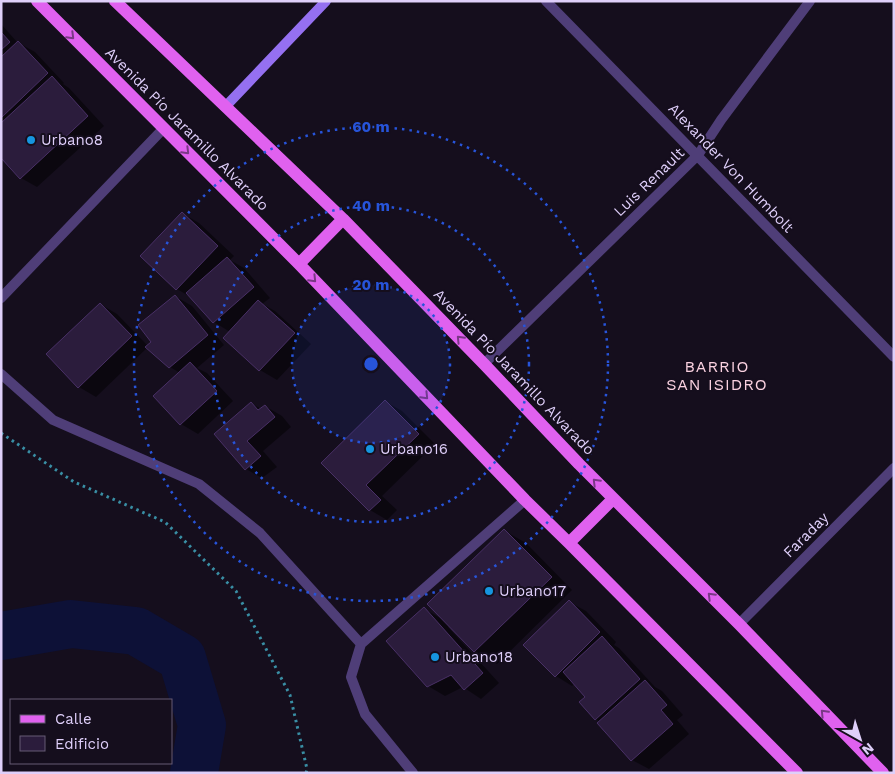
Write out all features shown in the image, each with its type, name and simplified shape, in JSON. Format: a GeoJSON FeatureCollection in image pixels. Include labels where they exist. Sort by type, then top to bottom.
{"type":"FeatureCollection","features":[{"type":"Feature","properties":{"kind":"main road","name":"Avenida Pío Jaramillo Alvarado"},"geometry":{"type":"LineString","coordinates":[[115,1],[343,219],[613,499],[739,624],[878,771]]}},
{"type":"Feature","properties":{"kind":"main road","name":"Avenida Pío Jaramillo Alvarado"},"geometry":{"type":"LineString","coordinates":[[38,2],[299,264],[525,500],[797,773]]}},
{"type":"Feature","properties":{"kind":"main road"},"geometry":{"type":"LineString","coordinates":[[299,264],[343,219]]}},
{"type":"Feature","properties":{"kind":"main road"},"geometry":{"type":"LineString","coordinates":[[569,543],[613,499]]}},
{"type":"Feature","properties":{"kind":"street"},"geometry":{"type":"LineString","coordinates":[[225,107],[326,1]]}},
{"type":"Feature","properties":{"kind":"street","name":"Alexander Von Humbolt"},"geometry":{"type":"LineString","coordinates":[[546,1],[894,357]]}},
{"type":"Feature","properties":{"kind":"street","name":"Luis Renault"},"geometry":{"type":"LineString","coordinates":[[484,364],[698,155],[721,120],[810,1]]}},
{"type":"Feature","properties":{"kind":"street"},"geometry":{"type":"LineString","coordinates":[[1,298],[164,128]]}},
{"type":"Feature","properties":{"kind":"street"},"geometry":{"type":"LineString","coordinates":[[1,374],[53,420],[199,484],[260,533],[361,644]]}},
{"type":"Feature","properties":{"kind":"street","name":"Faraday"},"geometry":{"type":"LineString","coordinates":[[739,624],[894,468]]}},
{"type":"Feature","properties":{"kind":"street"},"geometry":{"type":"LineString","coordinates":[[413,773],[365,714],[350,677],[361,644],[525,500]]}},
{"type":"Feature","properties":{"kind":"path"},"geometry":{"type":"LineString","coordinates":[[1,433],[74,482],[165,522],[236,591],[290,695],[307,769],[306,773]]}},
{"type":"Feature","properties":{"kind":"building"},"geometry":{"type":"Polygon","coordinates":[[[1,32],[10,42],[1,50],[1,32]]]}},
{"type":"Feature","properties":{"kind":"building"},"geometry":{"type":"Polygon","coordinates":[[[18,41],[48,73],[1,118],[1,57],[18,41]]]}},
{"type":"Feature","properties":{"kind":"building","name":"Urbano8"},"geometry":{"type":"Polygon","coordinates":[[[52,76],[88,116],[20,179],[1,158],[1,123],[52,76]]]}},
{"type":"Feature","properties":{"kind":"building"},"geometry":{"type":"Polygon","coordinates":[[[182,212],[218,246],[176,290],[140,256],[182,212]]]}},
{"type":"Feature","properties":{"kind":"building"},"geometry":{"type":"Polygon","coordinates":[[[227,257],[254,287],[213,323],[186,293],[227,257]]]}},
{"type":"Feature","properties":{"kind":"building"},"geometry":{"type":"Polygon","coordinates":[[[175,295],[208,335],[169,368],[145,347],[151,342],[138,325],[175,295]]]}},
{"type":"Feature","properties":{"kind":"building"},"geometry":{"type":"Polygon","coordinates":[[[258,300],[295,333],[259,371],[223,338],[258,300]]]}},
{"type":"Feature","properties":{"kind":"building"},"geometry":{"type":"Polygon","coordinates":[[[100,303],[132,336],[78,388],[46,354],[100,303]]]}},
{"type":"Feature","properties":{"kind":"building"},"geometry":{"type":"Polygon","coordinates":[[[190,362],[217,391],[180,425],[153,396],[190,362]]]}},
{"type":"Feature","properties":{"kind":"building","name":"Urbano16"},"geometry":{"type":"Polygon","coordinates":[[[385,400],[419,434],[366,485],[381,500],[369,511],[321,463],[385,400]]]}},
{"type":"Feature","properties":{"kind":"building"},"geometry":{"type":"Polygon","coordinates":[[[251,402],[258,410],[265,405],[275,417],[247,441],[261,456],[245,470],[214,434],[251,402]]]}},
{"type":"Feature","properties":{"kind":"building","name":"Urbano17"},"geometry":{"type":"Polygon","coordinates":[[[504,529],[552,577],[474,652],[427,604],[504,529]]]}},
{"type":"Feature","properties":{"kind":"building"},"geometry":{"type":"Polygon","coordinates":[[[569,600],[600,632],[555,677],[523,645],[569,600]]]}},
{"type":"Feature","properties":{"kind":"building","name":"Urbano18"},"geometry":{"type":"Polygon","coordinates":[[[424,607],[483,673],[464,690],[451,675],[427,687],[386,641],[424,607]]]}},
{"type":"Feature","properties":{"kind":"building"},"geometry":{"type":"Polygon","coordinates":[[[602,636],[640,679],[595,720],[579,702],[585,697],[563,672],[602,636]]]}},
{"type":"Feature","properties":{"kind":"building"},"geometry":{"type":"Polygon","coordinates":[[[645,680],[667,705],[661,710],[673,724],[631,761],[597,723],[645,680]]]}},
{"type":"Feature","properties":{"kind":"waterway"},"geometry":{"type":"LineString","coordinates":[[1,636],[71,624],[136,631],[182,658],[202,725],[194,773]]}},
{"type":"Feature","properties":{"kind":"place","name":"Urbano8"},"geometry":{"type":"Point","coordinates":[31,140]}},
{"type":"Feature","properties":{"kind":"place","name":"Urbano16"},"geometry":{"type":"Point","coordinates":[370,449]}},
{"type":"Feature","properties":{"kind":"place","name":"Urbano17"},"geometry":{"type":"Point","coordinates":[489,591]}},
{"type":"Feature","properties":{"kind":"place","name":"Urbano18"},"geometry":{"type":"Point","coordinates":[435,657]}},
{"type":"Feature","properties":{"kind":"district","name":"BARRIO SAN ISIDRO"},"geometry":{"type":"Point","coordinates":[717,375]}}]}
